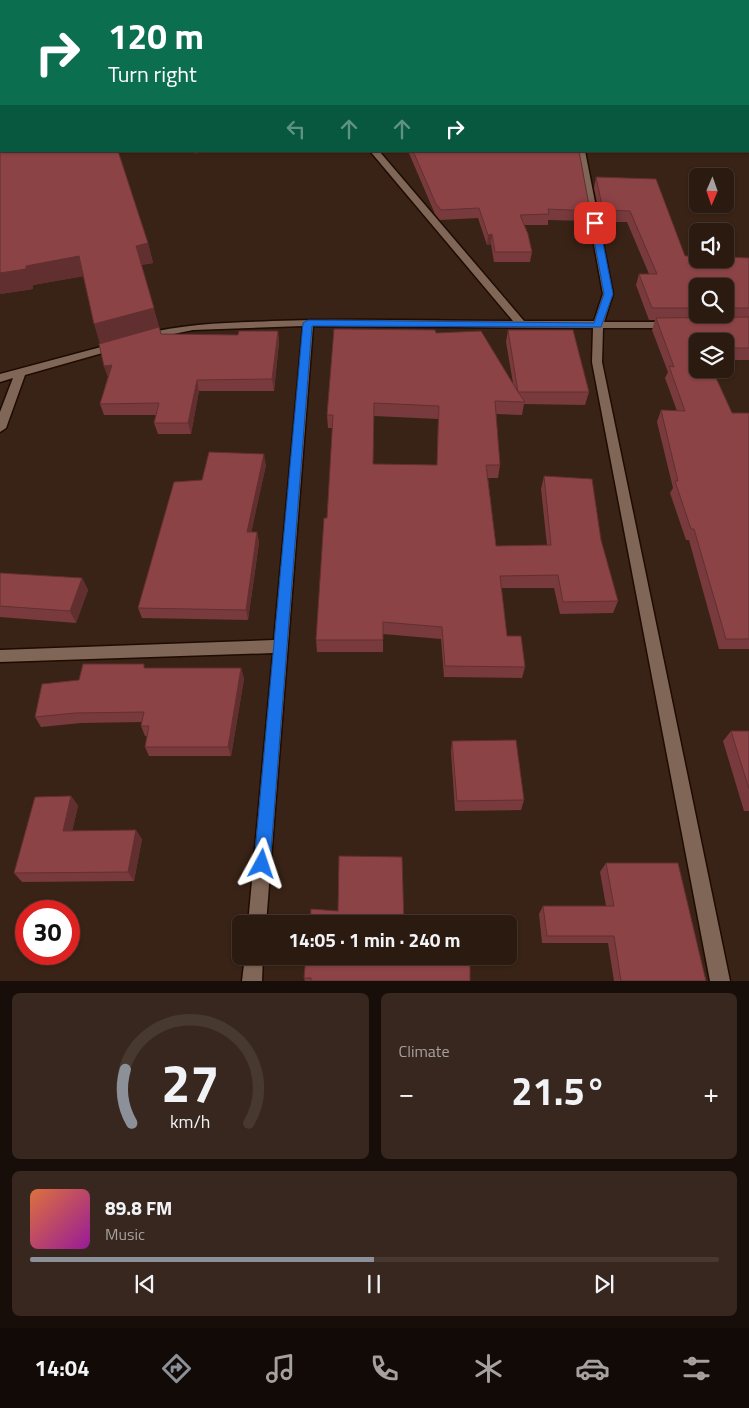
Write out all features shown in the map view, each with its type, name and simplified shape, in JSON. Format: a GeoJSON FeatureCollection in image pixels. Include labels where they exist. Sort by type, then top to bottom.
{"type":"FeatureCollection","features":[{"type":"Feature","properties":{"kind":"street"},"geometry":{"type":"LineString","coordinates":[[375,152],[522,325]]}},
{"type":"Feature","properties":{"kind":"street"},"geometry":{"type":"LineString","coordinates":[[581,152],[608,294],[598,325],[597,362],[720,980]]}},
{"type":"Feature","properties":{"kind":"street"},"geometry":{"type":"LineString","coordinates":[[257,915],[308,323]]}},
{"type":"Feature","properties":{"kind":"street"},"geometry":{"type":"LineString","coordinates":[[0,378],[183,328],[308,323],[683,324]]}},
{"type":"Feature","properties":{"kind":"street"},"geometry":{"type":"LineString","coordinates":[[0,428],[20,373]]}},
{"type":"Feature","properties":{"kind":"street"},"geometry":{"type":"LineString","coordinates":[[0,656],[280,646]]}},
{"type":"Feature","properties":{"kind":"street"},"geometry":{"type":"LineString","coordinates":[[252,980],[253,965]]}},
{"type":"Feature","properties":{"kind":"building"},"geometry":{"type":"Polygon","coordinates":[[[0,152],[118,152],[148,243],[136,246],[154,308],[94,324],[79,256],[26,266],[26,269],[0,273],[0,152]]]}},
{"type":"Feature","properties":{"kind":"building"},"geometry":{"type":"Polygon","coordinates":[[[413,152],[579,152],[590,211],[548,209],[549,214],[520,215],[528,234],[532,252],[495,252],[492,234],[488,235],[479,208],[441,210],[436,204],[413,152]]]}},
{"type":"Feature","properties":{"kind":"building"},"geometry":{"type":"Polygon","coordinates":[[[596,177],[656,179],[685,256],[689,256],[689,268],[734,268],[734,257],[749,258],[749,308],[734,308],[734,278],[689,278],[689,308],[652,308],[639,274],[657,274],[630,211],[603,210],[596,177]]]}},
{"type":"Feature","properties":{"kind":"building"},"geometry":{"type":"Polygon","coordinates":[[[734,317],[749,317],[749,348],[734,348],[734,333],[689,333],[689,378],[716,378],[732,413],[749,413],[749,639],[726,639],[694,529],[691,529],[675,481],[678,481],[661,410],[685,411],[669,366],[674,367],[656,318],[689,318],[689,323],[734,323],[734,317]]]}},
{"type":"Feature","properties":{"kind":"building"},"geometry":{"type":"Polygon","coordinates":[[[159,327],[161,334],[238,335],[239,331],[278,331],[272,379],[197,380],[188,423],[154,423],[159,403],[100,404],[112,365],[104,366],[99,344],[159,327]]]}},
{"type":"Feature","properties":{"kind":"building"},"geometry":{"type":"Polygon","coordinates":[[[334,329],[435,330],[436,333],[481,331],[525,402],[495,401],[500,465],[486,465],[496,546],[551,545],[544,476],[592,479],[601,540],[618,601],[563,602],[558,575],[500,576],[507,636],[521,636],[525,667],[445,666],[442,627],[383,622],[383,640],[316,640],[324,518],[327,518],[333,415],[327,415],[334,329]],[[374,403],[373,464],[437,465],[439,406],[374,403]]]}},
{"type":"Feature","properties":{"kind":"building"},"geometry":{"type":"Polygon","coordinates":[[[508,330],[573,330],[589,392],[518,392],[508,330]]]}},
{"type":"Feature","properties":{"kind":"building"},"geometry":{"type":"Polygon","coordinates":[[[209,452],[264,454],[247,532],[257,532],[246,610],[138,608],[174,482],[202,480],[209,452]]]}},
{"type":"Feature","properties":{"kind":"building"},"geometry":{"type":"Polygon","coordinates":[[[0,573],[82,578],[70,611],[0,606],[0,573]]]}},
{"type":"Feature","properties":{"kind":"building"},"geometry":{"type":"Polygon","coordinates":[[[83,664],[144,664],[144,668],[241,668],[228,747],[145,747],[149,726],[141,726],[144,712],[75,713],[35,717],[42,684],[79,680],[83,664]]]}},
{"type":"Feature","properties":{"kind":"building"},"geometry":{"type":"Polygon","coordinates":[[[731,731],[749,731],[749,789],[731,731]]]}},
{"type":"Feature","properties":{"kind":"building"},"geometry":{"type":"Polygon","coordinates":[[[516,740],[524,800],[457,801],[452,741],[516,740]]]}},
{"type":"Feature","properties":{"kind":"building"},"geometry":{"type":"Polygon","coordinates":[[[71,796],[63,831],[136,830],[128,872],[14,873],[35,797],[71,796]]]}},
{"type":"Feature","properties":{"kind":"building"},"geometry":{"type":"Polygon","coordinates":[[[339,856],[402,857],[404,915],[311,915],[311,909],[338,911],[339,856]]]}},
{"type":"Feature","properties":{"kind":"building"},"geometry":{"type":"Polygon","coordinates":[[[606,863],[678,863],[706,981],[621,981],[614,936],[547,936],[543,906],[614,906],[606,863]]]}},
{"type":"Feature","properties":{"kind":"building"},"geometry":{"type":"Polygon","coordinates":[[[305,965],[470,965],[470,981],[311,981],[311,978],[304,978],[305,965]]]}},
{"type":"Feature","properties":{"kind":"route"},"geometry":{"type":"LineString","coordinates":[[262,864],[308,323],[598,325],[608,294],[595,223]]}}]}
